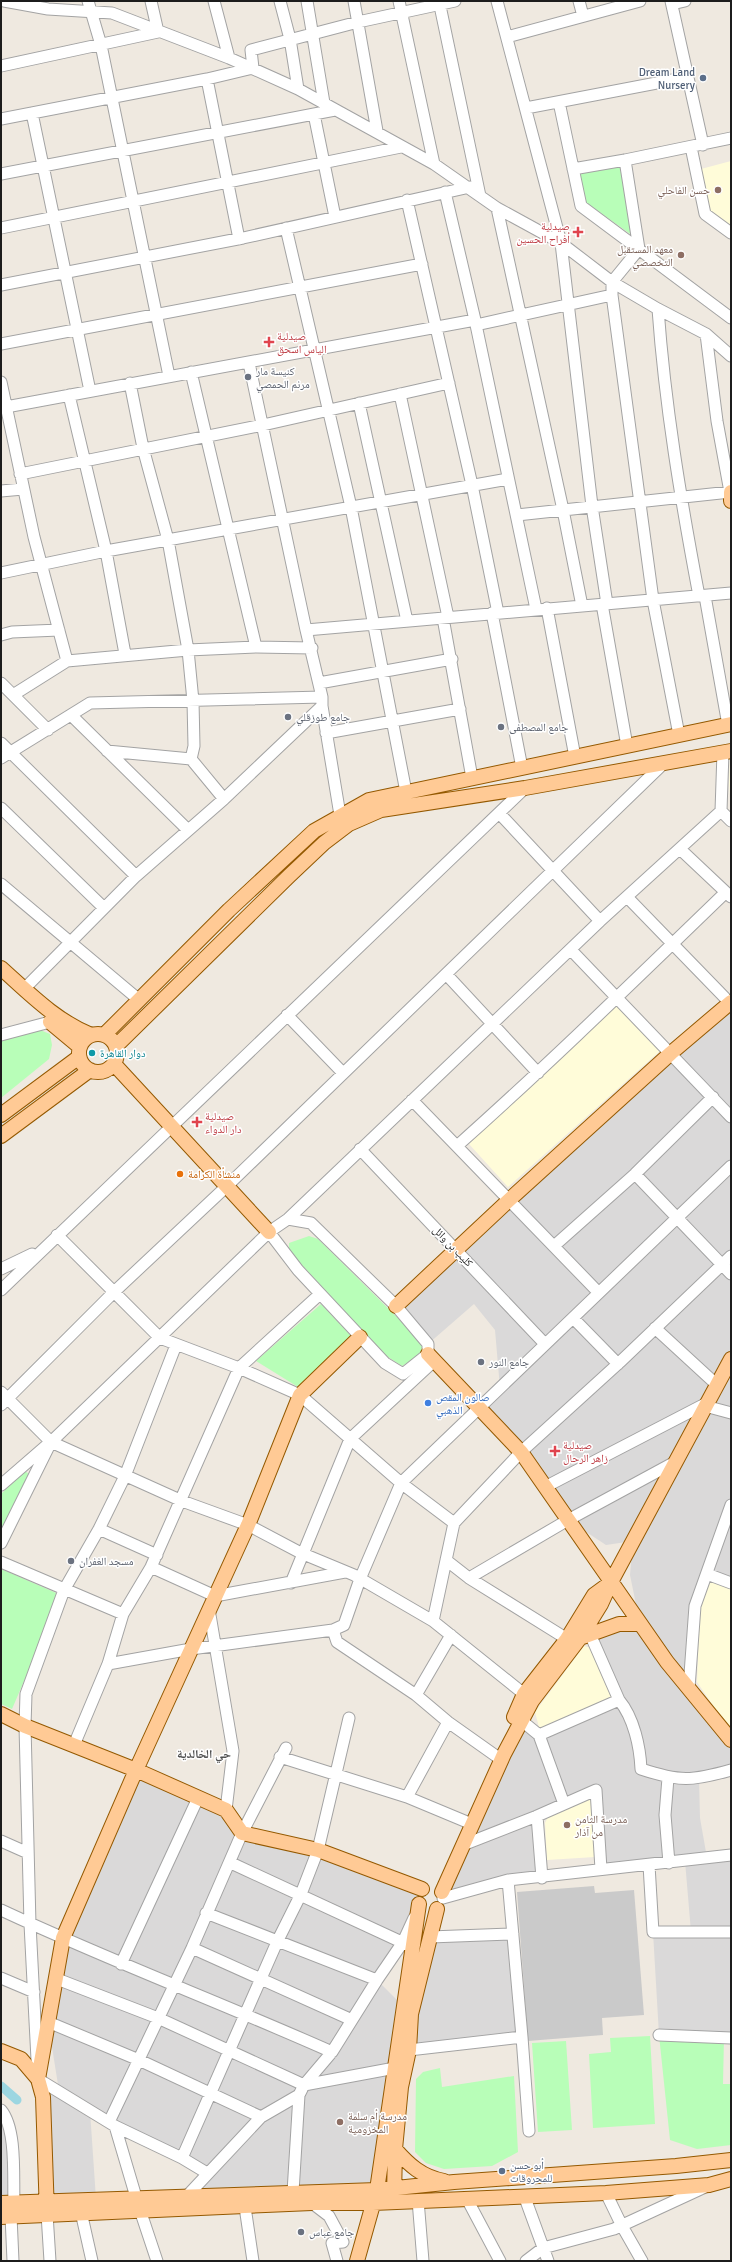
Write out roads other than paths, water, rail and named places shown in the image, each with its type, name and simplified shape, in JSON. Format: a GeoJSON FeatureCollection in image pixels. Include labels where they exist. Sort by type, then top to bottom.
{"type":"FeatureCollection","features":[{"type":"Feature","properties":{"kind":"main road"},"geometry":{"type":"LineString","coordinates":[[90,1070],[81,1062],[79,1052],[82,1042],[98,1035],[138,999],[229,910],[314,831],[340,814],[369,800],[730,724]]}},
{"type":"Feature","properties":{"kind":"main road"},"geometry":{"type":"LineString","coordinates":[[116,1046],[324,843],[349,824],[381,810],[525,788],[727,751]]}},
{"type":"Feature","properties":{"kind":"main road"},"geometry":{"type":"LineString","coordinates":[[1,968],[57,1018],[72,1027],[98,1035],[116,1046],[117,1052],[114,1064],[106,1070],[90,1070],[1,1136]]}},
{"type":"Feature","properties":{"kind":"main road"},"geometry":{"type":"LineString","coordinates":[[1,979],[50,1022],[79,1052]]}},
{"type":"Feature","properties":{"kind":"main road"},"geometry":{"type":"LineString","coordinates":[[396,1306],[508,1201],[671,1053],[731,1003]]}},
{"type":"Feature","properties":{"kind":"main road"},"geometry":{"type":"LineString","coordinates":[[1,1115],[79,1052]]}},
{"type":"Feature","properties":{"kind":"main road"},"geometry":{"type":"LineString","coordinates":[[114,1064],[269,1232]]}},
{"type":"Feature","properties":{"kind":"main road"},"geometry":{"type":"LineString","coordinates":[[38,2079],[64,1938],[136,1770],[190,1649],[248,1526],[300,1395],[360,1337]]}},
{"type":"Feature","properties":{"kind":"main road"},"geometry":{"type":"LineString","coordinates":[[431,1357],[521,1452],[667,1662],[731,1740]]}},
{"type":"Feature","properties":{"kind":"main road"},"geometry":{"type":"LineString","coordinates":[[419,1904],[427,1910],[440,1896],[504,1754],[532,1701],[602,1604],[611,1582],[731,1358]]}},
{"type":"Feature","properties":{"kind":"main road"},"geometry":{"type":"LineString","coordinates":[[394,2195],[395,2149],[402,2087],[409,2050],[411,2014],[440,1896],[467,1822],[524,1694],[579,1637],[619,1624],[640,1624]]}},
{"type":"Feature","properties":{"kind":"main road"},"geometry":{"type":"LineString","coordinates":[[1,1714],[25,1726],[136,1770],[226,1810],[242,1833],[318,1850],[422,1889]]}},
{"type":"Feature","properties":{"kind":"main road"},"geometry":{"type":"LineString","coordinates":[[357,2261],[375,2197],[396,2068],[408,1946],[419,1904],[418,1897],[422,1889],[429,1886],[440,1896]]}},
{"type":"Feature","properties":{"kind":"main road"},"geometry":{"type":"LineString","coordinates":[[1,2051],[21,2059],[38,2079],[43,2097],[47,2208]]}},
{"type":"Feature","properties":{"kind":"main road"},"geometry":{"type":"LineString","coordinates":[[395,2149],[407,2163],[420,2173],[433,2179],[454,2182]]}},
{"type":"Feature","properties":{"kind":"main road"},"geometry":{"type":"LineString","coordinates":[[7,2210],[138,2204],[244,2207],[312,2203],[394,2195],[454,2182],[676,2166],[731,2160]]}},
{"type":"Feature","properties":{"kind":"main road"},"geometry":{"type":"LineString","coordinates":[[394,2195],[418,2200],[525,2198],[606,2194],[709,2185],[731,2179]]}},
{"type":"Feature","properties":{"kind":"main road"},"geometry":{"type":"LineString","coordinates":[[47,2208],[81,2212],[187,2196],[293,2192],[375,2197]]}},
{"type":"Feature","properties":{"kind":"street"},"geometry":{"type":"LineString","coordinates":[[4,1],[48,5],[89,6],[112,13],[158,32],[229,58],[298,89],[434,164],[470,187],[497,208],[561,243],[612,282],[658,309],[706,334],[731,356]]}},
{"type":"Feature","properties":{"kind":"street"},"geometry":{"type":"LineString","coordinates":[[151,1],[158,32]]}},
{"type":"Feature","properties":{"kind":"street"},"geometry":{"type":"LineString","coordinates":[[214,1],[229,58]]}},
{"type":"Feature","properties":{"kind":"street"},"geometry":{"type":"LineString","coordinates":[[280,1],[290,39],[298,89]]}},
{"type":"Feature","properties":{"kind":"street"},"geometry":{"type":"LineString","coordinates":[[307,1],[324,103]]}},
{"type":"Feature","properties":{"kind":"street"},"geometry":{"type":"LineString","coordinates":[[354,1],[377,132]]}},
{"type":"Feature","properties":{"kind":"street"},"geometry":{"type":"LineString","coordinates":[[400,1],[434,164]]}},
{"type":"Feature","properties":{"kind":"street"},"geometry":{"type":"LineString","coordinates":[[253,68],[251,50],[358,22],[402,13],[439,3],[455,1]]}},
{"type":"Feature","properties":{"kind":"street"},"geometry":{"type":"LineString","coordinates":[[497,1],[561,243],[592,506],[605,604],[627,746]]}},
{"type":"Feature","properties":{"kind":"street"},"geometry":{"type":"LineString","coordinates":[[579,1],[583,16]]}},
{"type":"Feature","properties":{"kind":"street"},"geometry":{"type":"LineString","coordinates":[[507,37],[640,1]]}},
{"type":"Feature","properties":{"kind":"street"},"geometry":{"type":"LineString","coordinates":[[685,1],[671,3],[703,145]]}},
{"type":"Feature","properties":{"kind":"street"},"geometry":{"type":"LineString","coordinates":[[439,3],[480,196]]}},
{"type":"Feature","properties":{"kind":"street"},"geometry":{"type":"LineString","coordinates":[[89,6],[101,45],[132,202],[169,376]]}},
{"type":"Feature","properties":{"kind":"street"},"geometry":{"type":"LineString","coordinates":[[1,66],[158,32]]}},
{"type":"Feature","properties":{"kind":"street"},"geometry":{"type":"LineString","coordinates":[[1,119],[207,79],[253,68]]}},
{"type":"Feature","properties":{"kind":"street"},"geometry":{"type":"LineString","coordinates":[[526,108],[688,77]]}},
{"type":"Feature","properties":{"kind":"street"},"geometry":{"type":"LineString","coordinates":[[207,79],[239,239]]}},
{"type":"Feature","properties":{"kind":"street"},"geometry":{"type":"LineString","coordinates":[[559,102],[581,206],[731,318]]}},
{"type":"Feature","properties":{"kind":"street"},"geometry":{"type":"LineString","coordinates":[[1,174],[335,110]]}},
{"type":"Feature","properties":{"kind":"street"},"geometry":{"type":"LineString","coordinates":[[32,113],[90,391]]}},
{"type":"Feature","properties":{"kind":"street"},"geometry":{"type":"LineString","coordinates":[[314,114],[335,217]]}},
{"type":"Feature","properties":{"kind":"street"},"geometry":{"type":"LineString","coordinates":[[573,169],[703,145],[731,138]]}},
{"type":"Feature","properties":{"kind":"street"},"geometry":{"type":"LineString","coordinates":[[1,228],[324,164],[401,147]]}},
{"type":"Feature","properties":{"kind":"street"},"geometry":{"type":"LineString","coordinates":[[691,147],[705,214],[731,233]]}},
{"type":"Feature","properties":{"kind":"street"},"geometry":{"type":"LineString","coordinates":[[625,160],[639,249],[612,282],[612,295],[653,600],[679,735]]}},
{"type":"Feature","properties":{"kind":"street"},"geometry":{"type":"LineString","coordinates":[[1,285],[239,239],[470,187]]}},
{"type":"Feature","properties":{"kind":"street"},"geometry":{"type":"LineString","coordinates":[[444,192],[475,322],[516,515],[542,609],[574,757]]}},
{"type":"Feature","properties":{"kind":"street"},"geometry":{"type":"LineString","coordinates":[[407,200],[472,485],[522,768]]}},
{"type":"Feature","properties":{"kind":"street"},"geometry":{"type":"LineString","coordinates":[[497,208],[563,510],[582,606]]}},
{"type":"Feature","properties":{"kind":"street"},"geometry":{"type":"LineString","coordinates":[[286,228],[351,507],[373,624],[384,670],[406,792]]}},
{"type":"Feature","properties":{"kind":"street"},"geometry":{"type":"LineString","coordinates":[[1,344],[422,264]]}},
{"type":"Feature","properties":{"kind":"street"},"geometry":{"type":"LineString","coordinates":[[6,407],[436,327],[519,314],[612,295]]}},
{"type":"Feature","properties":{"kind":"street"},"geometry":{"type":"LineString","coordinates":[[658,309],[662,362],[680,496],[730,724]]}},
{"type":"Feature","properties":{"kind":"street"},"geometry":{"type":"LineString","coordinates":[[516,515],[639,502],[680,496],[731,495],[717,421],[706,334]]}},
{"type":"Feature","properties":{"kind":"street"},"geometry":{"type":"LineString","coordinates":[[249,363],[284,521],[306,630],[312,648],[340,814]]}},
{"type":"Feature","properties":{"kind":"street"},"geometry":{"type":"LineString","coordinates":[[190,372],[256,647]]}},
{"type":"Feature","properties":{"kind":"street"},"geometry":{"type":"LineString","coordinates":[[1,382],[6,407],[6,428],[20,474],[41,564],[67,661]]}},
{"type":"Feature","properties":{"kind":"street"},"geometry":{"type":"LineString","coordinates":[[20,474],[263,425],[449,383]]}},
{"type":"Feature","properties":{"kind":"street"},"geometry":{"type":"LineString","coordinates":[[130,384],[143,448],[168,540],[188,650],[193,700],[194,746],[191,759]]}},
{"type":"Feature","properties":{"kind":"street"},"geometry":{"type":"LineString","coordinates":[[400,394],[423,494],[472,778]]}},
{"type":"Feature","properties":{"kind":"street"},"geometry":{"type":"LineString","coordinates":[[69,395],[83,461],[106,551],[125,654]]}},
{"type":"Feature","properties":{"kind":"street"},"geometry":{"type":"LineString","coordinates":[[359,403],[406,621]]}},
{"type":"Feature","properties":{"kind":"street"},"geometry":{"type":"LineString","coordinates":[[1,573],[106,551],[228,529],[284,521],[351,507],[508,479]]}},
{"type":"Feature","properties":{"kind":"street"},"geometry":{"type":"LineString","coordinates":[[1,491],[23,489]]}},
{"type":"Feature","properties":{"kind":"street"},"geometry":{"type":"LineString","coordinates":[[306,630],[445,617],[731,594]]}},
{"type":"Feature","properties":{"kind":"street"},"geometry":{"type":"LineString","coordinates":[[1,635],[12,632],[59,630]]}},
{"type":"Feature","properties":{"kind":"street"},"geometry":{"type":"LineString","coordinates":[[13,695],[67,661],[125,654],[188,650],[256,647],[312,648]]}},
{"type":"Feature","properties":{"kind":"street"},"geometry":{"type":"LineString","coordinates":[[319,683],[384,670],[452,659]]}},
{"type":"Feature","properties":{"kind":"street"},"geometry":{"type":"LineString","coordinates":[[1,683],[48,730]]}},
{"type":"Feature","properties":{"kind":"street"},"geometry":{"type":"LineString","coordinates":[[6,755],[90,703],[193,700],[322,701]]}},
{"type":"Feature","properties":{"kind":"street"},"geometry":{"type":"LineString","coordinates":[[24,988],[72,943],[136,876],[224,798],[322,701]]}},
{"type":"Feature","properties":{"kind":"street"},"geometry":{"type":"LineString","coordinates":[[326,733],[393,720],[460,710]]}},
{"type":"Feature","properties":{"kind":"street"},"geometry":{"type":"LineString","coordinates":[[71,715],[188,830]]}},
{"type":"Feature","properties":{"kind":"street"},"geometry":{"type":"LineString","coordinates":[[1,743],[6,755],[136,876]]}},
{"type":"Feature","properties":{"kind":"street"},"geometry":{"type":"LineString","coordinates":[[108,751],[191,759],[224,798]]}},
{"type":"Feature","properties":{"kind":"street"},"geometry":{"type":"LineString","coordinates":[[1,1485],[51,1442],[269,1232],[288,1219],[360,1149],[494,1024],[600,921],[628,898],[721,811],[727,751]]}},
{"type":"Feature","properties":{"kind":"street"},"geometry":{"type":"LineString","coordinates":[[524,1694],[433,1621],[360,1579],[301,1553],[248,1526],[182,1501],[51,1442],[3,1398],[344,1074],[664,763]]}},
{"type":"Feature","properties":{"kind":"street"},"geometry":{"type":"LineString","coordinates":[[1,1290],[171,1125],[525,788]]}},
{"type":"Feature","properties":{"kind":"street"},"geometry":{"type":"LineString","coordinates":[[1,808],[104,908]]}},
{"type":"Feature","properties":{"kind":"street"},"geometry":{"type":"LineString","coordinates":[[721,811],[731,821]]}},
{"type":"Feature","properties":{"kind":"street"},"geometry":{"type":"LineString","coordinates":[[499,813],[600,921]]}},
{"type":"Feature","properties":{"kind":"street"},"geometry":{"type":"LineString","coordinates":[[457,1146],[538,1073],[615,997],[672,944],[728,895],[680,849]]}},
{"type":"Feature","properties":{"kind":"street"},"geometry":{"type":"LineString","coordinates":[[1,884],[138,999]]}},
{"type":"Feature","properties":{"kind":"street"},"geometry":{"type":"LineString","coordinates":[[628,898],[731,1003]]}},
{"type":"Feature","properties":{"kind":"street"},"geometry":{"type":"LineString","coordinates":[[571,950],[731,1116]]}},
{"type":"Feature","properties":{"kind":"street"},"geometry":{"type":"LineString","coordinates":[[446,974],[538,1073]]}},
{"type":"Feature","properties":{"kind":"street"},"geometry":{"type":"LineString","coordinates":[[287,1014],[344,1074]]}},
{"type":"Feature","properties":{"kind":"street"},"geometry":{"type":"LineString","coordinates":[[1,1035],[50,1022]]}},
{"type":"Feature","properties":{"kind":"street"},"geometry":{"type":"LineString","coordinates":[[554,1246],[635,1174],[713,1097]]}},
{"type":"Feature","properties":{"kind":"street"},"geometry":{"type":"LineString","coordinates":[[412,1100],[508,1201],[598,1292]]}},
{"type":"Feature","properties":{"kind":"street","name":"كليب بن وائل"},"geometry":{"type":"LineString","coordinates":[[360,1149],[545,1344]]}},
{"type":"Feature","properties":{"kind":"street"},"geometry":{"type":"LineString","coordinates":[[108,1664],[190,1649],[333,1630],[344,1625],[360,1579],[401,1483],[573,1318],[598,1292],[678,1218],[731,1166]]}},
{"type":"Feature","properties":{"kind":"street"},"geometry":{"type":"LineString","coordinates":[[635,1174],[731,1274]]}},
{"type":"Feature","properties":{"kind":"street"},"geometry":{"type":"LineString","coordinates":[[288,1219],[311,1224],[396,1306],[428,1344],[431,1357]]}},
{"type":"Feature","properties":{"kind":"street"},"geometry":{"type":"LineString","coordinates":[[269,1232],[298,1270],[385,1363],[403,1374],[431,1357]]}},
{"type":"Feature","properties":{"kind":"street"},"geometry":{"type":"LineString","coordinates":[[57,1235],[160,1338],[240,1368],[300,1395],[401,1483],[454,1523]]}},
{"type":"Feature","properties":{"kind":"street"},"geometry":{"type":"LineString","coordinates":[[1,1269],[43,1248]]}},
{"type":"Feature","properties":{"kind":"street"},"geometry":{"type":"LineString","coordinates":[[433,1621],[454,1523],[521,1452],[618,1364],[731,1256]]}},
{"type":"Feature","properties":{"kind":"street"},"geometry":{"type":"LineString","coordinates":[[74,1745],[108,1664],[123,1614],[157,1555],[240,1368],[320,1294]]}},
{"type":"Feature","properties":{"kind":"street"},"geometry":{"type":"LineString","coordinates":[[573,1318],[618,1364]]}},
{"type":"Feature","properties":{"kind":"street"},"geometry":{"type":"LineString","coordinates":[[656,1328],[716,1385]]}},
{"type":"Feature","properties":{"kind":"street"},"geometry":{"type":"LineString","coordinates":[[176,1344],[125,1476],[99,1530],[64,1590],[26,1694],[25,1726],[30,1924],[38,2079],[112,2124],[182,2158],[207,2173]]}},
{"type":"Feature","properties":{"kind":"street"},"geometry":{"type":"LineString","coordinates":[[290,1583],[301,1553],[350,1439],[431,1357]]}},
{"type":"Feature","properties":{"kind":"street"},"geometry":{"type":"LineString","coordinates":[[545,1487],[706,1405],[731,1413]]}},
{"type":"Feature","properties":{"kind":"street"},"geometry":{"type":"LineString","coordinates":[[1,1543],[51,1442]]}},
{"type":"Feature","properties":{"kind":"street"},"geometry":{"type":"LineString","coordinates":[[469,1578],[568,1520],[675,1462]]}},
{"type":"Feature","properties":{"kind":"street"},"geometry":{"type":"LineString","coordinates":[[689,1688],[696,1606],[707,1574],[728,1523],[731,1504]]}},
{"type":"Feature","properties":{"kind":"street"},"geometry":{"type":"LineString","coordinates":[[99,1530],[157,1555]]}},
{"type":"Feature","properties":{"kind":"street"},"geometry":{"type":"LineString","coordinates":[[446,1560],[469,1578],[579,1637],[626,1708],[640,1750],[641,1769],[668,1778],[699,1779],[731,1770]]}},
{"type":"Feature","properties":{"kind":"street"},"geometry":{"type":"LineString","coordinates":[[1,1562],[123,1614]]}},
{"type":"Feature","properties":{"kind":"street"},"geometry":{"type":"LineString","coordinates":[[151,1567],[215,1596],[345,1572]]}},
{"type":"Feature","properties":{"kind":"street"},"geometry":{"type":"LineString","coordinates":[[707,1574],[731,1583]]}},
{"type":"Feature","properties":{"kind":"street"},"geometry":{"type":"LineString","coordinates":[[209,1608],[233,1751],[226,1810]]}},
{"type":"Feature","properties":{"kind":"street"},"geometry":{"type":"LineString","coordinates":[[333,1630],[337,1642],[416,1695],[448,1722],[496,1756]]}},
{"type":"Feature","properties":{"kind":"street"},"geometry":{"type":"LineString","coordinates":[[416,1695],[451,1635]]}},
{"type":"Feature","properties":{"kind":"street"},"geometry":{"type":"LineString","coordinates":[[539,1735],[620,1700]]}},
{"type":"Feature","properties":{"kind":"street"},"geometry":{"type":"LineString","coordinates":[[182,2158],[277,1942],[300,1894],[318,1850],[349,1718]]}},
{"type":"Feature","properties":{"kind":"street"},"geometry":{"type":"LineString","coordinates":[[522,1721],[539,1735],[564,1804]]}},
{"type":"Feature","properties":{"kind":"street"},"geometry":{"type":"LineString","coordinates":[[407,1797],[448,1722]]}},
{"type":"Feature","properties":{"kind":"street"},"geometry":{"type":"LineString","coordinates":[[157,2261],[112,2124],[158,2018],[192,1948],[206,1912],[231,1863],[242,1833],[283,1752],[335,1773],[407,1797],[467,1822]]}},
{"type":"Feature","properties":{"kind":"street"},"geometry":{"type":"LineString","coordinates":[[668,1778],[665,1815],[669,1863]]}},
{"type":"Feature","properties":{"kind":"street"},"geometry":{"type":"LineString","coordinates":[[463,1845],[537,1816],[596,1790],[601,1869]]}},
{"type":"Feature","properties":{"kind":"street"},"geometry":{"type":"LineString","coordinates":[[121,1964],[198,1798]]}},
{"type":"Feature","properties":{"kind":"street"},"geometry":{"type":"LineString","coordinates":[[537,1816],[542,1878]]}},
{"type":"Feature","properties":{"kind":"street"},"geometry":{"type":"LineString","coordinates":[[1,1840],[28,1853]]}},
{"type":"Feature","properties":{"kind":"street"},"geometry":{"type":"LineString","coordinates":[[440,1896],[508,1880],[542,1878],[601,1869],[669,1863],[731,1855]]}},
{"type":"Feature","properties":{"kind":"street"},"geometry":{"type":"LineString","coordinates":[[231,1863],[300,1894],[408,1946],[376,1980],[332,2052],[304,2085],[299,2095],[293,2192]]}},
{"type":"Feature","properties":{"kind":"street"},"geometry":{"type":"LineString","coordinates":[[649,1865],[653,1932],[731,1932]]}},
{"type":"Feature","properties":{"kind":"street"},"geometry":{"type":"LineString","coordinates":[[508,1880],[529,2131]]}},
{"type":"Feature","properties":{"kind":"street"},"geometry":{"type":"LineString","coordinates":[[1,1910],[121,1964],[175,1984],[332,2052]]}},
{"type":"Feature","properties":{"kind":"street"},"geometry":{"type":"LineString","coordinates":[[206,1912],[277,1942],[376,1980]]}},
{"type":"Feature","properties":{"kind":"street"},"geometry":{"type":"LineString","coordinates":[[430,1937],[513,1934]]}},
{"type":"Feature","properties":{"kind":"street"},"geometry":{"type":"LineString","coordinates":[[192,1948],[352,2020]]}},
{"type":"Feature","properties":{"kind":"street"},"geometry":{"type":"LineString","coordinates":[[1,1978],[34,1992]]}},
{"type":"Feature","properties":{"kind":"street"},"geometry":{"type":"LineString","coordinates":[[56,1979],[158,2018],[304,2085],[396,2068]]}},
{"type":"Feature","properties":{"kind":"street"},"geometry":{"type":"LineString","coordinates":[[48,2022],[139,2060],[261,2118]]}},
{"type":"Feature","properties":{"kind":"street"},"geometry":{"type":"LineString","coordinates":[[659,2035],[731,2038]]}},
{"type":"Feature","properties":{"kind":"street"},"geometry":{"type":"LineString","coordinates":[[409,2050],[522,2037]]}},
{"type":"Feature","properties":{"kind":"street"},"geometry":{"type":"LineString","coordinates":[[187,2196],[207,2173],[261,2118],[299,2095]]}},
{"type":"Feature","properties":{"kind":"street"},"geometry":{"type":"LineString","coordinates":[[1,2110],[6,2115],[10,2129],[7,2210],[12,2261]]}},
{"type":"Feature","properties":{"kind":"street"},"geometry":{"type":"LineString","coordinates":[[526,2261],[543,2248],[622,2226],[709,2185]]}},
{"type":"Feature","properties":{"kind":"street"},"geometry":{"type":"LineString","coordinates":[[606,2194],[642,2261]]}},
{"type":"Feature","properties":{"kind":"street"},"geometry":{"type":"LineString","coordinates":[[525,2198],[548,2261]]}},
{"type":"Feature","properties":{"kind":"street"},"geometry":{"type":"LineString","coordinates":[[467,2199],[500,2261]]}},
{"type":"Feature","properties":{"kind":"street"},"geometry":{"type":"LineString","coordinates":[[418,2200],[423,2261]]}},
{"type":"Feature","properties":{"kind":"street"},"geometry":{"type":"LineString","coordinates":[[312,2203],[329,2216],[343,2242],[332,2243],[337,2261]]}},
{"type":"Feature","properties":{"kind":"street"},"geometry":{"type":"LineString","coordinates":[[244,2207],[253,2261]]}},
{"type":"Feature","properties":{"kind":"street"},"geometry":{"type":"LineString","coordinates":[[47,2208],[50,2261]]}},
{"type":"Feature","properties":{"kind":"street"},"geometry":{"type":"LineString","coordinates":[[81,2212],[92,2261]]}},
{"type":"Feature","properties":{"kind":"waterway"},"geometry":{"type":"LineString","coordinates":[[1,2086],[17,2100]]}},
{"type":"Feature","properties":{"kind":"place","name":"Dream Land Nursery"},"geometry":{"type":"Point","coordinates":[703,78]}},
{"type":"Feature","properties":{"kind":"place","name":"حسن الفاحلي"},"geometry":{"type":"Point","coordinates":[718,190]}},
{"type":"Feature","properties":{"kind":"place","name":"صيدلية أفراح الحسين"},"geometry":{"type":"Point","coordinates":[578,232]}},
{"type":"Feature","properties":{"kind":"place","name":"معهد المستقبل التخصصي"},"geometry":{"type":"Point","coordinates":[681,255]}},
{"type":"Feature","properties":{"kind":"place","name":"صيدلية الياس اسحق"},"geometry":{"type":"Point","coordinates":[269,342]}},
{"type":"Feature","properties":{"kind":"place","name":"كنيسة مار مرنم الحمصي"},"geometry":{"type":"Point","coordinates":[248,377]}},
{"type":"Feature","properties":{"kind":"place","name":"جامع طوزقلي"},"geometry":{"type":"Point","coordinates":[288,717]}},
{"type":"Feature","properties":{"kind":"place","name":"جامع المصطفى"},"geometry":{"type":"Point","coordinates":[501,727]}},
{"type":"Feature","properties":{"kind":"place","name":"دوار القاهرة"},"geometry":{"type":"Point","coordinates":[92,1053]}},
{"type":"Feature","properties":{"kind":"place","name":"صيدلية دار الدواء"},"geometry":{"type":"Point","coordinates":[197,1122]}},
{"type":"Feature","properties":{"kind":"place","name":"منشأة الكرامة"},"geometry":{"type":"Point","coordinates":[180,1174]}},
{"type":"Feature","properties":{"kind":"place","name":"جامع النور"},"geometry":{"type":"Point","coordinates":[481,1362]}},
{"type":"Feature","properties":{"kind":"place","name":"صالون المقص الذهبي"},"geometry":{"type":"Point","coordinates":[428,1403]}},
{"type":"Feature","properties":{"kind":"place","name":"صيدلية زاهر الرحال"},"geometry":{"type":"Point","coordinates":[555,1451]}},
{"type":"Feature","properties":{"kind":"place","name":"مسجد الغفران"},"geometry":{"type":"Point","coordinates":[71,1561]}},
{"type":"Feature","properties":{"kind":"place","name":"مدرسة الثامن من آذار"},"geometry":{"type":"Point","coordinates":[567,1825]}},
{"type":"Feature","properties":{"kind":"place","name":"مدرسة أم سلمة المخزومية"},"geometry":{"type":"Point","coordinates":[340,2122]}},
{"type":"Feature","properties":{"kind":"place","name":"أبو حسن للمحروقات"},"geometry":{"type":"Point","coordinates":[502,2171]}},
{"type":"Feature","properties":{"kind":"place","name":"جامع عباس"},"geometry":{"type":"Point","coordinates":[301,2232]}},
{"type":"Feature","properties":{"kind":"district","name":"حي الخالدية"},"geometry":{"type":"Point","coordinates":[204,1754]}}]}
